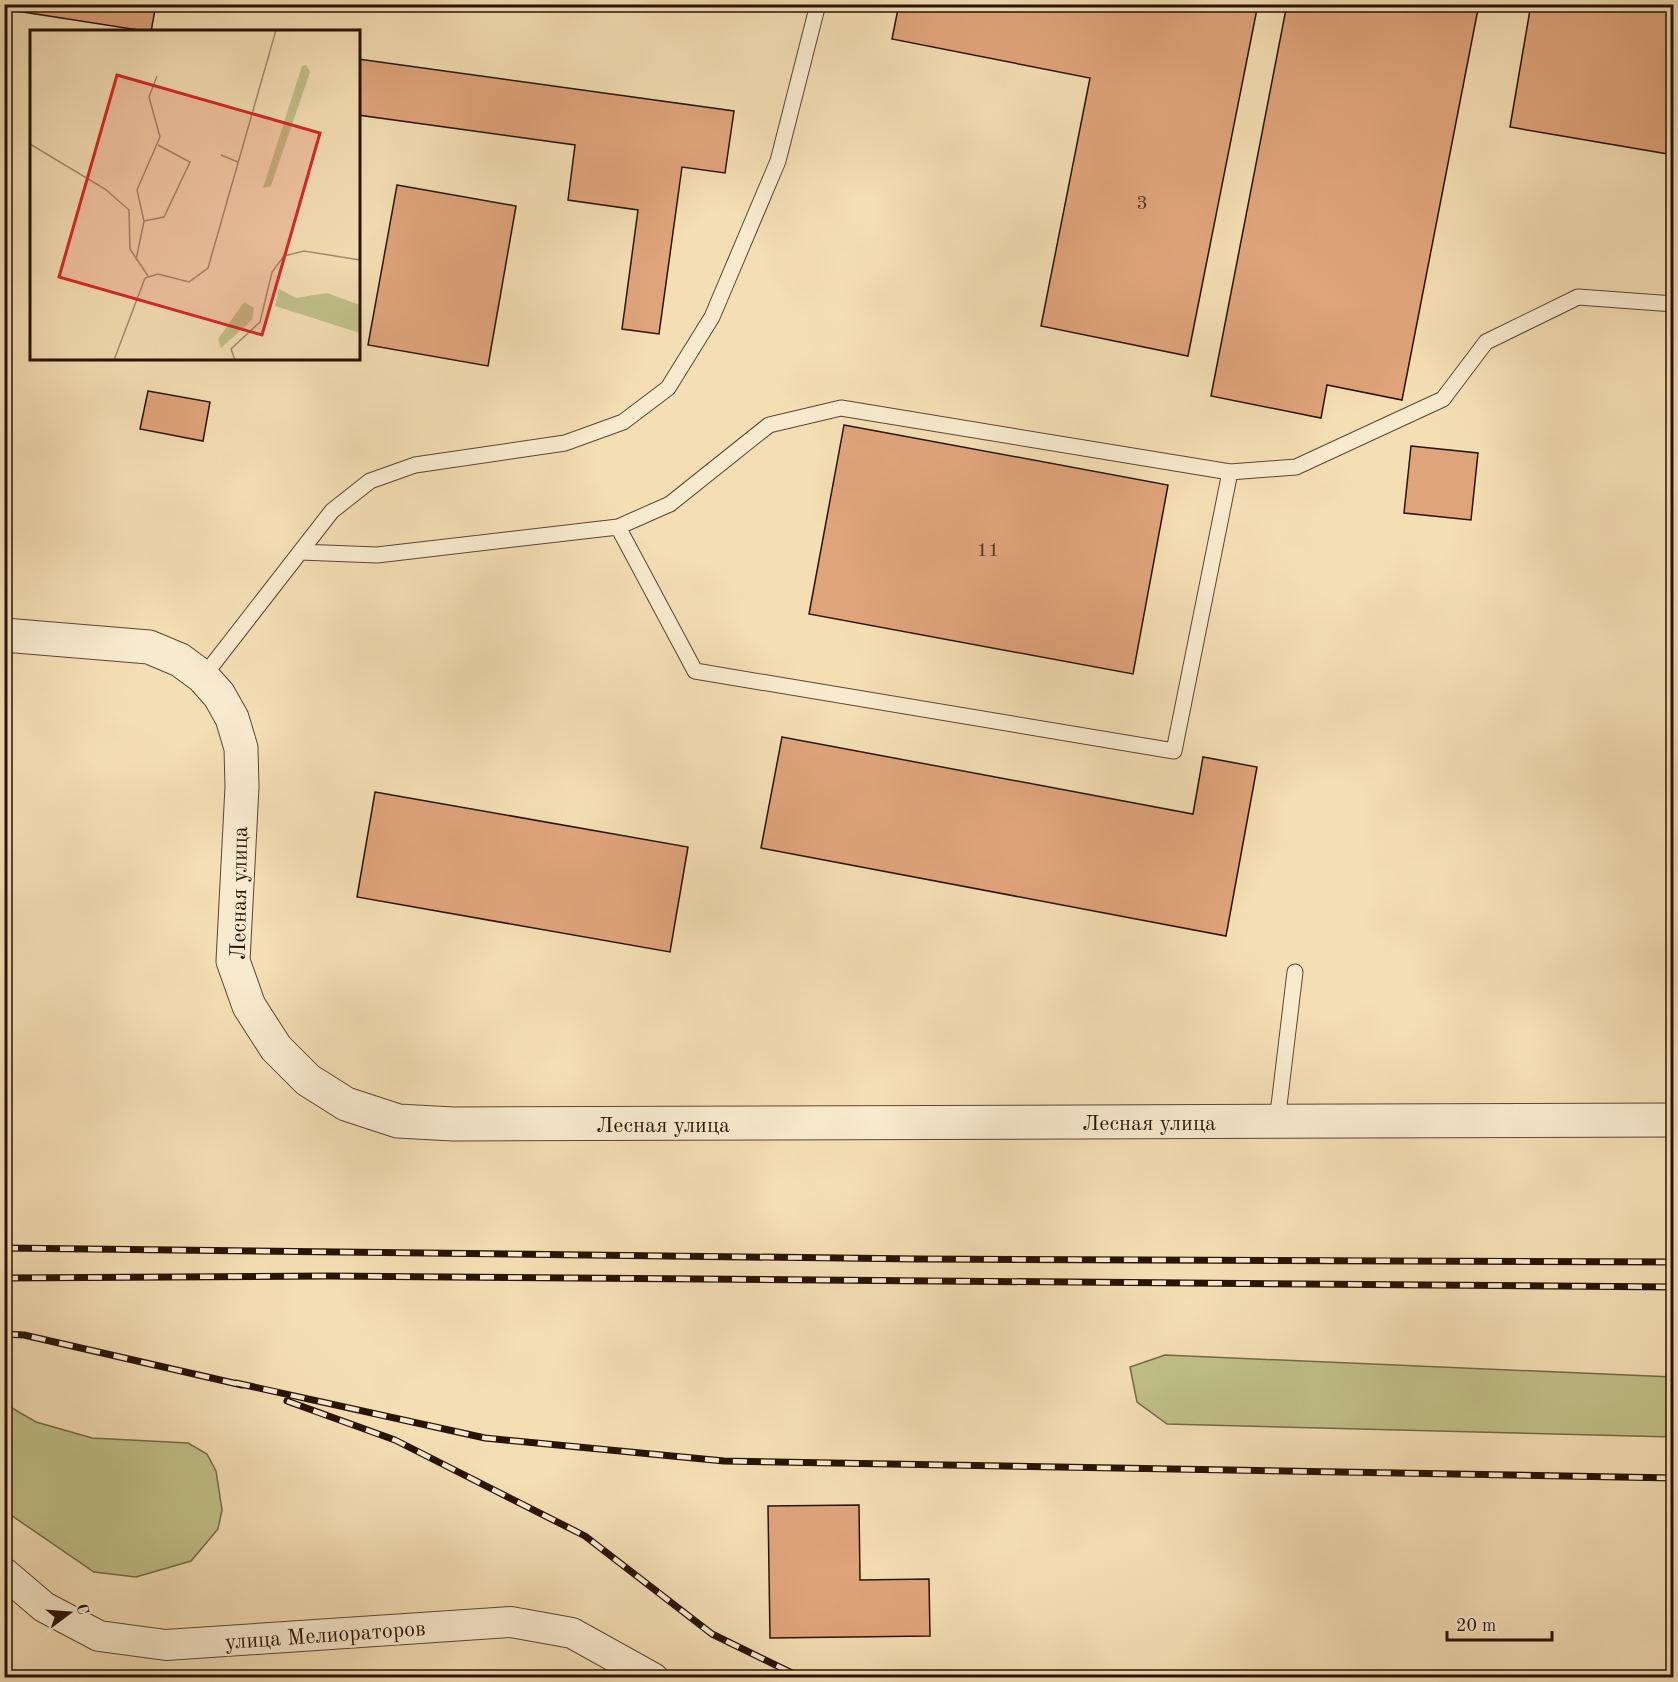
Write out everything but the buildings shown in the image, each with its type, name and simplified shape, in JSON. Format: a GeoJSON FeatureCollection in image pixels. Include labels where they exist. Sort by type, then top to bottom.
{"type":"FeatureCollection","features":[{"type":"Feature","properties":{"kind":"street","name":"Лесная улица"},"geometry":{"type":"LineString","coordinates":[[4,635],[149,646],[180,660],[203,677],[219,695],[232,718],[242,748],[233,961],[249,1006],[276,1048],[308,1080],[346,1104],[398,1121],[453,1124],[1674,1120]]}},
{"type":"Feature","properties":{"kind":"street","name":"улица Мелиораторов"},"geometry":{"type":"LineString","coordinates":[[4,1573],[44,1607],[99,1636],[166,1645],[511,1622],[572,1633],[653,1677]]}},
{"type":"Feature","properties":{"kind":"lane"},"geometry":{"type":"LineString","coordinates":[[203,677],[332,511],[370,481],[415,465],[565,442],[623,422],[668,388],[712,317],[778,160],[818,4]]}},
{"type":"Feature","properties":{"kind":"lane"},"geometry":{"type":"LineString","coordinates":[[300,552],[377,555],[618,527],[670,504],[769,425],[841,408],[1230,472],[1296,467],[1443,399],[1486,342],[1578,297],[1674,304]]}},
{"type":"Feature","properties":{"kind":"lane"},"geometry":{"type":"LineString","coordinates":[[618,527],[695,671],[1174,752],[1230,472]]}},
{"type":"Feature","properties":{"kind":"lane"},"geometry":{"type":"LineString","coordinates":[[1277,1122],[1295,972]]}},
{"type":"Feature","properties":{"kind":"shaded area"},"geometry":{"type":"Polygon","coordinates":[[[1165,1355],[1673,1377],[1673,1437],[1167,1424],[1137,1402],[1130,1367],[1165,1355]]]}},
{"type":"Feature","properties":{"kind":"shaded area"},"geometry":{"type":"Polygon","coordinates":[[[5,1404],[36,1422],[92,1438],[188,1443],[207,1454],[216,1471],[222,1510],[218,1529],[191,1561],[136,1577],[94,1572],[5,1511],[5,1404]]]}},
{"type":"Feature","properties":{"kind":"railway"},"geometry":{"type":"LineString","coordinates":[[4,1248],[918,1259],[1674,1262]]}},
{"type":"Feature","properties":{"kind":"railway"},"geometry":{"type":"LineString","coordinates":[[4,1278],[328,1276],[1674,1287]]}},
{"type":"Feature","properties":{"kind":"railway"},"geometry":{"type":"LineString","coordinates":[[4,1334],[24,1335],[242,1385]]}},
{"type":"Feature","properties":{"kind":"railway"},"geometry":{"type":"LineString","coordinates":[[236,1383],[485,1438],[724,1461],[1674,1478]]}},
{"type":"Feature","properties":{"kind":"railway"},"geometry":{"type":"LineString","coordinates":[[287,1401],[395,1440],[585,1536],[712,1634],[802,1678]]}}]}
